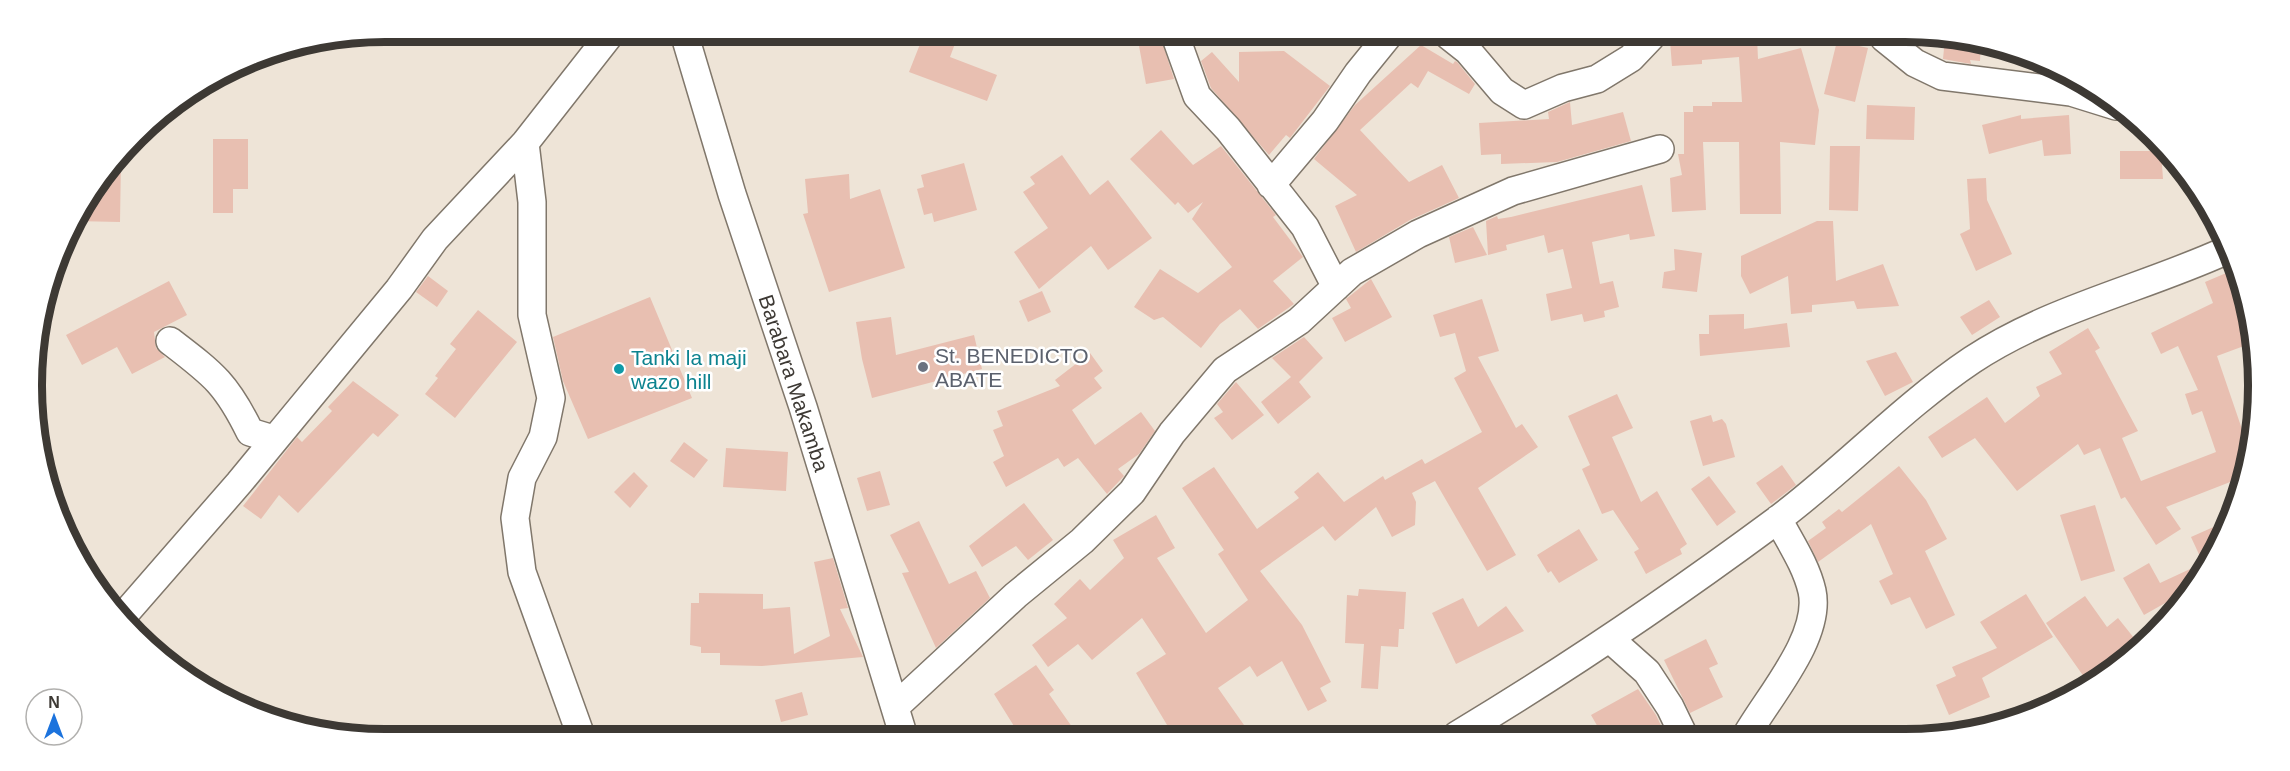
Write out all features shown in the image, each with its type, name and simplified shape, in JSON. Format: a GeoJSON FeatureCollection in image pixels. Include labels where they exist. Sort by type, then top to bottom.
{"type":"FeatureCollection","features":[{"type":"Feature","properties":{"kind":"street"},"geometry":{"type":"LineString","coordinates":[[127,612],[239,483],[399,289],[435,239],[525,143],[605,42]]}},
{"type":"Feature","properties":{"kind":"street","name":"Barabara Makamba"},"geometry":{"type":"LineString","coordinates":[[687,42],[732,194],[803,407],[902,729]]}},
{"type":"Feature","properties":{"kind":"street"},"geometry":{"type":"LineString","coordinates":[[1178,42],[1197,96],[1228,129],[1305,227],[1336,287]]}},
{"type":"Feature","properties":{"kind":"street"},"geometry":{"type":"LineString","coordinates":[[1270,185],[1325,121],[1358,72],[1383,42]]}},
{"type":"Feature","properties":{"kind":"street"},"geometry":{"type":"LineString","coordinates":[[1457,42],[1468,51],[1502,90],[1524,105],[1556,90],[1597,79],[1631,58],[1646,42]]}},
{"type":"Feature","properties":{"kind":"street"},"geometry":{"type":"LineString","coordinates":[[1889,42],[1915,63],[1942,76],[2071,92],[2093,99]]}},
{"type":"Feature","properties":{"kind":"street"},"geometry":{"type":"LineString","coordinates":[[525,143],[532,202],[532,315],[551,398],[543,437],[522,478],[515,518],[522,572],[579,729]]}},
{"type":"Feature","properties":{"kind":"street"},"geometry":{"type":"LineString","coordinates":[[895,707],[1016,595],[1082,541],[1132,492],[1172,433],[1225,370],[1299,321],[1352,272],[1418,234],[1513,191],[1660,149]]}},
{"type":"Feature","properties":{"kind":"street"},"geometry":{"type":"LineString","coordinates":[[1467,729],[1610,639],[1778,519],[1972,360],[2043,321],[2221,252]]}},
{"type":"Feature","properties":{"kind":"street"},"geometry":{"type":"LineString","coordinates":[[170,341],[215,375],[233,399],[249,432],[273,439]]}},
{"type":"Feature","properties":{"kind":"street"},"geometry":{"type":"LineString","coordinates":[[1750,729],[1785,675],[1812,621],[1812,592],[1802,562],[1778,519]]}},
{"type":"Feature","properties":{"kind":"street"},"geometry":{"type":"LineString","coordinates":[[1610,639],[1647,672],[1670,707],[1681,729]]}},
{"type":"Feature","properties":{"kind":"building"},"geometry":{"type":"Polygon","coordinates":[[[921,42],[956,42],[950,57],[997,75],[987,101],[909,72],[921,42]]]}},
{"type":"Feature","properties":{"kind":"building"},"geometry":{"type":"Polygon","coordinates":[[[1138,42],[1162,42],[1174,79],[1146,84],[1138,42]]]}},
{"type":"Feature","properties":{"kind":"building"},"geometry":{"type":"Polygon","coordinates":[[[1670,42],[1757,42],[1758,59],[1801,48],[1819,110],[1815,145],[1780,142],[1781,214],[1740,214],[1739,142],[1703,142],[1706,210],[1672,212],[1670,178],[1682,175],[1678,154],[1684,154],[1684,112],[1693,112],[1693,106],[1712,106],[1712,102],[1742,102],[1739,57],[1702,60],[1702,64],[1672,66],[1670,42]]]}},
{"type":"Feature","properties":{"kind":"building"},"geometry":{"type":"Polygon","coordinates":[[[1837,42],[1868,48],[1855,102],[1824,94],[1837,42]]]}},
{"type":"Feature","properties":{"kind":"building"},"geometry":{"type":"Polygon","coordinates":[[[1421,45],[1453,64],[1457,62],[1475,84],[1469,94],[1428,71],[1418,88],[1411,83],[1360,130],[1409,182],[1442,165],[1459,198],[1410,220],[1356,252],[1335,206],[1357,195],[1314,159],[1355,105],[1421,45]]]}},
{"type":"Feature","properties":{"kind":"building"},"geometry":{"type":"Polygon","coordinates":[[[1944,45],[1980,51],[1980,61],[1970,60],[1971,64],[1943,59],[1944,45]]]}},
{"type":"Feature","properties":{"kind":"building"},"geometry":{"type":"Polygon","coordinates":[[[1284,51],[1330,86],[1290,138],[1286,135],[1269,155],[1211,88],[1201,61],[1212,52],[1239,82],[1239,52],[1284,51]]]}},
{"type":"Feature","properties":{"kind":"building"},"geometry":{"type":"Polygon","coordinates":[[[1570,102],[1572,125],[1623,112],[1631,141],[1557,162],[1501,164],[1501,154],[1481,155],[1479,123],[1549,119],[1548,112],[1570,102]]]}},
{"type":"Feature","properties":{"kind":"building"},"geometry":{"type":"Polygon","coordinates":[[[1867,105],[1915,107],[1914,140],[1866,139],[1867,105]]]}},
{"type":"Feature","properties":{"kind":"building"},"geometry":{"type":"Polygon","coordinates":[[[2021,115],[2021,119],[2069,115],[2071,154],[2044,156],[2042,140],[1989,154],[1982,125],[2021,115]]]}},
{"type":"Feature","properties":{"kind":"building"},"geometry":{"type":"Polygon","coordinates":[[[1161,130],[1193,165],[1221,146],[1276,215],[1273,217],[1303,257],[1273,281],[1294,304],[1258,329],[1240,309],[1220,324],[1201,348],[1163,317],[1154,320],[1134,307],[1160,269],[1198,293],[1232,267],[1192,219],[1203,202],[1188,213],[1178,202],[1175,205],[1130,159],[1161,130]]]}},
{"type":"Feature","properties":{"kind":"building"},"geometry":{"type":"Polygon","coordinates":[[[213,139],[248,139],[248,189],[233,189],[233,213],[213,213],[213,139]]]}},
{"type":"Feature","properties":{"kind":"building"},"geometry":{"type":"Polygon","coordinates":[[[1830,146],[1860,146],[1858,211],[1829,210],[1830,146]]]}},
{"type":"Feature","properties":{"kind":"building"},"geometry":{"type":"Polygon","coordinates":[[[2120,151],[2155,151],[2161,157],[2163,179],[2120,179],[2120,151]]]}},
{"type":"Feature","properties":{"kind":"building"},"geometry":{"type":"Polygon","coordinates":[[[1062,155],[1090,195],[1108,180],[1152,238],[1108,270],[1091,246],[1039,289],[1014,252],[1048,228],[1023,192],[1035,184],[1030,177],[1062,155]]]}},
{"type":"Feature","properties":{"kind":"building"},"geometry":{"type":"Polygon","coordinates":[[[964,163],[977,210],[934,222],[932,213],[924,215],[917,189],[924,187],[921,175],[964,163]]]}},
{"type":"Feature","properties":{"kind":"building"},"geometry":{"type":"Polygon","coordinates":[[[121,166],[120,222],[84,221],[121,166]]]}},
{"type":"Feature","properties":{"kind":"building"},"geometry":{"type":"Polygon","coordinates":[[[849,174],[850,199],[880,189],[905,268],[829,292],[803,214],[808,213],[805,179],[849,174]]]}},
{"type":"Feature","properties":{"kind":"building"},"geometry":{"type":"Polygon","coordinates":[[[1986,178],[1987,200],[2012,254],[1976,271],[1960,234],[1970,229],[1967,179],[1986,178]]]}},
{"type":"Feature","properties":{"kind":"building"},"geometry":{"type":"Polygon","coordinates":[[[1642,185],[1655,236],[1630,240],[1629,234],[1592,242],[1600,284],[1613,281],[1619,307],[1604,311],[1605,317],[1584,322],[1582,314],[1551,321],[1546,294],[1572,288],[1563,249],[1548,253],[1544,235],[1506,245],[1507,250],[1488,255],[1486,221],[1497,216],[1498,219],[1511,217],[1642,185]]]}},
{"type":"Feature","properties":{"kind":"building"},"geometry":{"type":"Polygon","coordinates":[[[1817,221],[1833,221],[1836,281],[1883,264],[1899,306],[1857,309],[1854,301],[1812,305],[1812,312],[1791,314],[1788,276],[1750,294],[1741,276],[1741,256],[1817,221]]]}},
{"type":"Feature","properties":{"kind":"building"},"geometry":{"type":"Polygon","coordinates":[[[1473,227],[1487,255],[1455,263],[1449,237],[1473,227]]]}},
{"type":"Feature","properties":{"kind":"building"},"geometry":{"type":"Polygon","coordinates":[[[1674,249],[1702,253],[1697,292],[1662,288],[1664,272],[1675,270],[1674,249]]]}},
{"type":"Feature","properties":{"kind":"building"},"geometry":{"type":"Polygon","coordinates":[[[2229,272],[2241,318],[2245,345],[2217,356],[2244,435],[2241,453],[2234,480],[2166,507],[2181,529],[2156,545],[2125,497],[2121,499],[2100,448],[2084,455],[2078,444],[2017,491],[1975,438],[1942,458],[1928,437],[1987,397],[2005,423],[2040,396],[2036,387],[2062,374],[2049,352],[2088,328],[2100,348],[2095,351],[2138,431],[2122,438],[2141,481],[2216,452],[2202,411],[2192,415],[2185,394],[2198,390],[2178,346],[2161,354],[2151,333],[2213,303],[2205,282],[2229,272]]]}},
{"type":"Feature","properties":{"kind":"building"},"geometry":{"type":"Polygon","coordinates":[[[428,276],[448,291],[437,307],[416,292],[428,276]]]}},
{"type":"Feature","properties":{"kind":"building"},"geometry":{"type":"Polygon","coordinates":[[[1371,279],[1392,317],[1345,342],[1332,318],[1351,308],[1346,299],[1371,279]]]}},
{"type":"Feature","properties":{"kind":"building"},"geometry":{"type":"Polygon","coordinates":[[[169,281],[187,315],[154,332],[156,348],[165,357],[132,374],[117,347],[82,365],[66,335],[169,281]]]}},
{"type":"Feature","properties":{"kind":"building"},"geometry":{"type":"Polygon","coordinates":[[[1042,291],[1051,312],[1028,322],[1019,301],[1042,291]]]}},
{"type":"Feature","properties":{"kind":"building","name":"Tanki la maji wazo hill"},"geometry":{"type":"Polygon","coordinates":[[[650,297],[692,398],[588,439],[563,381],[553,337],[650,297]]]}},
{"type":"Feature","properties":{"kind":"building"},"geometry":{"type":"Polygon","coordinates":[[[1482,299],[1499,351],[1478,357],[1516,428],[1522,424],[1538,447],[1478,488],[1516,555],[1487,571],[1435,481],[1412,493],[1416,502],[1415,525],[1392,537],[1376,507],[1335,541],[1323,526],[1260,571],[1302,625],[1331,682],[1320,688],[1327,701],[1308,711],[1282,661],[1257,677],[1250,666],[1218,688],[1247,729],[1169,729],[1136,673],[1166,654],[1142,618],[1092,660],[1078,644],[1048,667],[1032,645],[1067,618],[1054,604],[1080,579],[1090,590],[1124,558],[1113,540],[1156,515],[1175,548],[1157,558],[1206,633],[1248,600],[1218,554],[1224,550],[1182,488],[1214,467],[1257,529],[1299,498],[1294,492],[1318,472],[1344,502],[1383,476],[1385,480],[1422,459],[1425,464],[1482,432],[1454,378],[1466,371],[1455,333],[1440,337],[1433,315],[1482,299]]]}},
{"type":"Feature","properties":{"kind":"building"},"geometry":{"type":"Polygon","coordinates":[[[1989,300],[2000,317],[1972,335],[1960,317],[1989,300]]]}},
{"type":"Feature","properties":{"kind":"building"},"geometry":{"type":"Polygon","coordinates":[[[478,310],[517,342],[455,418],[425,394],[438,378],[435,376],[456,349],[450,344],[478,310]]]}},
{"type":"Feature","properties":{"kind":"building"},"geometry":{"type":"Polygon","coordinates":[[[1744,314],[1744,329],[1787,323],[1790,347],[1700,356],[1699,334],[1709,334],[1709,315],[1744,314]]]}},
{"type":"Feature","properties":{"kind":"building","name":"St. BENEDICTO ABATE"},"geometry":{"type":"Polygon","coordinates":[[[891,317],[896,355],[974,335],[982,369],[872,398],[856,322],[891,317]]]}},
{"type":"Feature","properties":{"kind":"building"},"geometry":{"type":"Polygon","coordinates":[[[1304,337],[1323,358],[1299,382],[1311,397],[1278,424],[1261,402],[1291,377],[1272,358],[1304,337]]]}},
{"type":"Feature","properties":{"kind":"building"},"geometry":{"type":"Polygon","coordinates":[[[1896,352],[1913,382],[1885,396],[1866,361],[1896,352]]]}},
{"type":"Feature","properties":{"kind":"building"},"geometry":{"type":"Polygon","coordinates":[[[1090,353],[1103,371],[1094,378],[1102,388],[1072,410],[1095,445],[1141,412],[1155,431],[1139,454],[1118,469],[1124,476],[1107,494],[1078,458],[1064,467],[1058,458],[1006,487],[993,462],[1004,456],[993,430],[1003,426],[997,411],[1060,386],[1055,380],[1090,353]]]}},
{"type":"Feature","properties":{"kind":"building"},"geometry":{"type":"Polygon","coordinates":[[[353,381],[399,415],[378,437],[373,433],[298,513],[279,495],[261,519],[243,506],[297,437],[302,442],[332,411],[328,407],[353,381]]]}},
{"type":"Feature","properties":{"kind":"building"},"geometry":{"type":"Polygon","coordinates":[[[1236,382],[1264,415],[1232,440],[1214,418],[1223,412],[1217,404],[1236,382]]]}},
{"type":"Feature","properties":{"kind":"building"},"geometry":{"type":"Polygon","coordinates":[[[1617,394],[1633,428],[1612,437],[1641,502],[1657,491],[1687,544],[1680,549],[1682,554],[1646,574],[1634,552],[1639,549],[1613,510],[1602,514],[1582,469],[1590,465],[1568,416],[1617,394]]]}},
{"type":"Feature","properties":{"kind":"building"},"geometry":{"type":"Polygon","coordinates":[[[1711,415],[1713,422],[1722,419],[1726,424],[1735,457],[1703,466],[1690,421],[1711,415]]]}},
{"type":"Feature","properties":{"kind":"building"},"geometry":{"type":"Polygon","coordinates":[[[684,442],[708,460],[694,478],[670,461],[684,442]]]}},
{"type":"Feature","properties":{"kind":"building"},"geometry":{"type":"Polygon","coordinates":[[[726,448],[788,452],[786,491],[723,487],[726,448]]]}},
{"type":"Feature","properties":{"kind":"building"},"geometry":{"type":"Polygon","coordinates":[[[1782,465],[1796,485],[1771,504],[1756,483],[1782,465]]]}},
{"type":"Feature","properties":{"kind":"building"},"geometry":{"type":"Polygon","coordinates":[[[1899,466],[1926,500],[1947,539],[1925,551],[1955,615],[1926,629],[1910,597],[1891,605],[1879,581],[1893,574],[1871,524],[1818,562],[1808,541],[1826,528],[1822,522],[1839,509],[1842,512],[1899,466]]]}},
{"type":"Feature","properties":{"kind":"building"},"geometry":{"type":"Polygon","coordinates":[[[880,471],[890,505],[867,511],[857,478],[880,471]]]}},
{"type":"Feature","properties":{"kind":"building"},"geometry":{"type":"Polygon","coordinates":[[[634,472],[648,486],[630,508],[614,492],[634,472]]]}},
{"type":"Feature","properties":{"kind":"building"},"geometry":{"type":"Polygon","coordinates":[[[1709,476],[1736,512],[1717,526],[1691,489],[1709,476]]]}},
{"type":"Feature","properties":{"kind":"building"},"geometry":{"type":"Polygon","coordinates":[[[1024,503],[1053,540],[1028,560],[1016,546],[982,567],[969,546],[1024,503]]]}},
{"type":"Feature","properties":{"kind":"building"},"geometry":{"type":"Polygon","coordinates":[[[2095,505],[2115,571],[2081,581],[2060,515],[2095,505]]]}},
{"type":"Feature","properties":{"kind":"building"},"geometry":{"type":"Polygon","coordinates":[[[919,521],[949,584],[976,571],[990,598],[936,648],[902,573],[909,572],[890,535],[919,521]]]}},
{"type":"Feature","properties":{"kind":"building"},"geometry":{"type":"Polygon","coordinates":[[[2218,525],[2201,559],[2191,537],[2218,525]]]}},
{"type":"Feature","properties":{"kind":"building"},"geometry":{"type":"Polygon","coordinates":[[[1579,529],[1598,560],[1559,583],[1551,571],[1548,573],[1537,555],[1579,529]]]}},
{"type":"Feature","properties":{"kind":"building"},"geometry":{"type":"Polygon","coordinates":[[[833,558],[848,608],[840,609],[863,657],[762,666],[720,665],[720,653],[701,653],[701,647],[690,645],[691,603],[699,603],[699,593],[763,594],[763,609],[790,607],[794,654],[830,636],[814,562],[833,558]]]}},
{"type":"Feature","properties":{"kind":"building"},"geometry":{"type":"Polygon","coordinates":[[[2149,563],[2160,583],[2196,566],[2175,598],[2144,615],[2123,578],[2149,563]]]}},
{"type":"Feature","properties":{"kind":"building"},"geometry":{"type":"Polygon","coordinates":[[[1359,589],[1406,592],[1404,629],[1399,629],[1398,647],[1381,646],[1378,689],[1361,688],[1364,644],[1345,643],[1347,595],[1358,596],[1359,589]]]}},
{"type":"Feature","properties":{"kind":"building"},"geometry":{"type":"Polygon","coordinates":[[[2026,594],[2053,637],[1982,678],[1990,697],[1949,715],[1936,685],[1956,676],[1952,667],[1997,648],[1980,622],[2026,594]]]}},
{"type":"Feature","properties":{"kind":"building"},"geometry":{"type":"Polygon","coordinates":[[[2085,596],[2107,627],[2118,618],[2135,640],[2114,658],[2085,678],[2046,623],[2085,596]]]}},
{"type":"Feature","properties":{"kind":"building"},"geometry":{"type":"Polygon","coordinates":[[[1463,598],[1478,627],[1506,606],[1524,631],[1456,664],[1432,613],[1463,598]]]}},
{"type":"Feature","properties":{"kind":"building"},"geometry":{"type":"Polygon","coordinates":[[[1706,639],[1718,664],[1709,668],[1723,697],[1690,713],[1664,660],[1706,639]]]}},
{"type":"Feature","properties":{"kind":"building"},"geometry":{"type":"Polygon","coordinates":[[[1036,665],[1054,690],[1049,694],[1074,729],[1016,729],[994,694],[1036,665]]]}},
{"type":"Feature","properties":{"kind":"building"},"geometry":{"type":"Polygon","coordinates":[[[1638,689],[1663,729],[1599,729],[1591,715],[1638,689]]]}},
{"type":"Feature","properties":{"kind":"building"},"geometry":{"type":"Polygon","coordinates":[[[802,692],[808,715],[781,722],[775,700],[802,692]]]}},
{"type":"Feature","properties":{"kind":"place","name":"St. BENEDICTO ABATE"},"geometry":{"type":"Point","coordinates":[923,367]}},
{"type":"Feature","properties":{"kind":"place","name":"Tanki la maji wazo hill"},"geometry":{"type":"Point","coordinates":[619,369]}}]}
